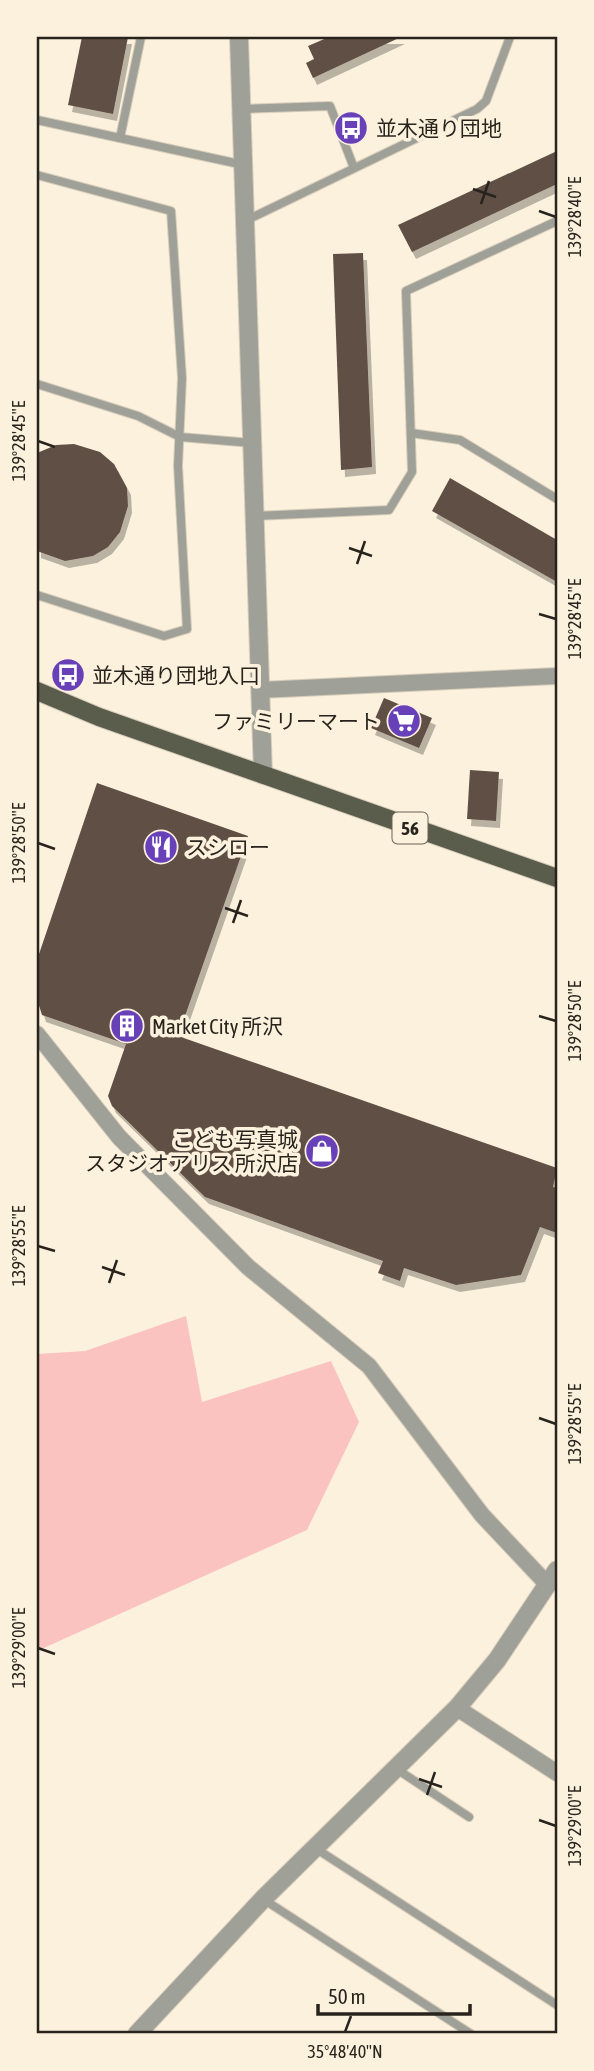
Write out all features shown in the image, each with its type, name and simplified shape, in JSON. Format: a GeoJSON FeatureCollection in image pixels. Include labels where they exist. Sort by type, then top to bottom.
{"type":"FeatureCollection","features":[{"type":"Feature","properties":{"kind":"main road","name":"56"},"geometry":{"type":"LineString","coordinates":[[37,691],[263,775],[557,878]]}},
{"type":"Feature","properties":{"kind":"street"},"geometry":{"type":"LineString","coordinates":[[239,37],[263,775]]}},
{"type":"Feature","properties":{"kind":"street"},"geometry":{"type":"LineString","coordinates":[[260,690],[557,676]]}},
{"type":"Feature","properties":{"kind":"street"},"geometry":{"type":"LineString","coordinates":[[37,1034],[119,1137],[230,1249],[369,1366],[482,1515],[552,1577],[497,1660],[457,1708],[263,1899],[137,2034]]}},
{"type":"Feature","properties":{"kind":"street"},"geometry":{"type":"LineString","coordinates":[[457,1708],[557,1773]]}},
{"type":"Feature","properties":{"kind":"lane"},"geometry":{"type":"LineString","coordinates":[[120,138],[141,37]]}},
{"type":"Feature","properties":{"kind":"lane"},"geometry":{"type":"LineString","coordinates":[[247,220],[477,109],[486,101],[510,37]]}},
{"type":"Feature","properties":{"kind":"lane"},"geometry":{"type":"LineString","coordinates":[[242,108],[330,106],[354,168]]}},
{"type":"Feature","properties":{"kind":"lane"},"geometry":{"type":"LineString","coordinates":[[37,120],[244,165]]}},
{"type":"Feature","properties":{"kind":"lane"},"geometry":{"type":"LineString","coordinates":[[37,175],[171,211],[182,378],[178,466],[187,629],[164,636],[37,595]]}},
{"type":"Feature","properties":{"kind":"lane"},"geometry":{"type":"LineString","coordinates":[[254,516],[390,510],[412,472],[406,291],[557,221]]}},
{"type":"Feature","properties":{"kind":"lane"},"geometry":{"type":"LineString","coordinates":[[37,384],[138,416],[180,437],[252,443]]}},
{"type":"Feature","properties":{"kind":"lane"},"geometry":{"type":"LineString","coordinates":[[411,433],[460,440],[557,499]]}},
{"type":"Feature","properties":{"kind":"lane"},"geometry":{"type":"LineString","coordinates":[[396,1768],[469,1817]]}},
{"type":"Feature","properties":{"kind":"lane"},"geometry":{"type":"LineString","coordinates":[[315,1848],[557,2005]]}},
{"type":"Feature","properties":{"kind":"lane"},"geometry":{"type":"LineString","coordinates":[[263,1899],[471,2034]]}},
{"type":"Feature","properties":{"kind":"shaded area"},"geometry":{"type":"Polygon","coordinates":[[[186,1316],[202,1402],[331,1361],[359,1422],[307,1530],[37,1651],[37,1354],[85,1351],[186,1316]]]}},
{"type":"Feature","properties":{"kind":"building"},"geometry":{"type":"Polygon","coordinates":[[[82,37],[128,37],[113,114],[68,105],[82,37]]]}},
{"type":"Feature","properties":{"kind":"building"},"geometry":{"type":"Polygon","coordinates":[[[329,37],[401,37],[313,78],[306,63],[314,59],[308,46],[329,37]]]}},
{"type":"Feature","properties":{"kind":"building"},"geometry":{"type":"Polygon","coordinates":[[[557,151],[557,184],[412,252],[398,225],[557,151]]]}},
{"type":"Feature","properties":{"kind":"building"},"geometry":{"type":"Polygon","coordinates":[[[363,253],[372,467],[341,470],[333,254],[363,253]]]}},
{"type":"Feature","properties":{"kind":"building"},"geometry":{"type":"Polygon","coordinates":[[[74,444],[100,452],[114,464],[127,488],[128,506],[120,532],[108,547],[93,556],[65,561],[37,551],[37,453],[56,445],[74,444]]]}},
{"type":"Feature","properties":{"kind":"building"},"geometry":{"type":"Polygon","coordinates":[[[450,478],[557,540],[557,582],[432,511],[450,478]]]}},
{"type":"Feature","properties":{"kind":"building"},"geometry":{"type":"Polygon","coordinates":[[[384,698],[432,718],[419,748],[371,728],[384,698]]]}},
{"type":"Feature","properties":{"kind":"building"},"geometry":{"type":"Polygon","coordinates":[[[470,770],[499,772],[496,821],[467,819],[470,770]]]}},
{"type":"Feature","properties":{"kind":"building","name":"Market City 所沢"},"geometry":{"type":"Polygon","coordinates":[[[97,783],[248,836],[178,1036],[557,1168],[553,1187],[557,1188],[557,1233],[540,1227],[521,1275],[456,1285],[404,1268],[400,1281],[378,1273],[383,1261],[205,1197],[112,1106],[108,1096],[126,1044],[42,1015],[37,999],[37,960],[97,783]]]}},
{"type":"Feature","properties":{"kind":"place","name":"並木通り団地"},"geometry":{"type":"Point","coordinates":[351,128]}},
{"type":"Feature","properties":{"kind":"place","name":"並木通り団地入口"},"geometry":{"type":"Point","coordinates":[68,675]}},
{"type":"Feature","properties":{"kind":"place","name":"ファミリーマート"},"geometry":{"type":"Point","coordinates":[404,721]}},
{"type":"Feature","properties":{"kind":"place","name":"スシロー"},"geometry":{"type":"Point","coordinates":[161,847]}},
{"type":"Feature","properties":{"kind":"place","name":"Market City 所沢"},"geometry":{"type":"Point","coordinates":[127,1026]}},
{"type":"Feature","properties":{"kind":"place","name":"こども写真城 スタジオアリス 所沢店"},"geometry":{"type":"Point","coordinates":[322,1151]}}]}
